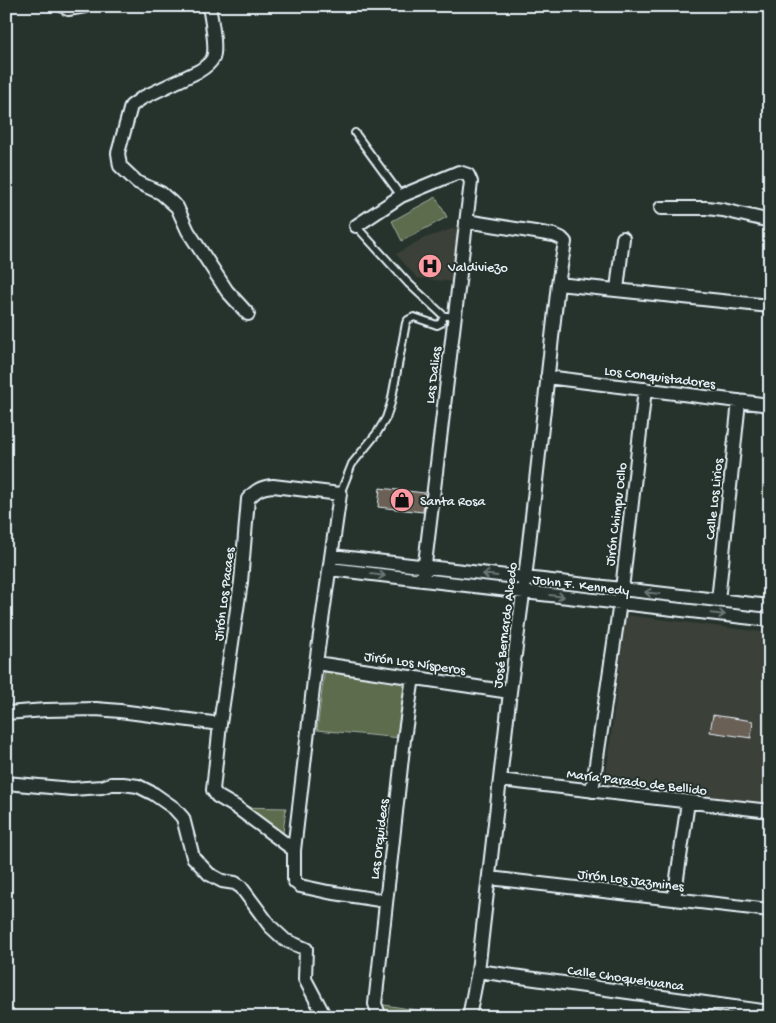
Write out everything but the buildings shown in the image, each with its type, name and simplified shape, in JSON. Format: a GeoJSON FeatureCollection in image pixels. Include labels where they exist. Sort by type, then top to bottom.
{"type":"FeatureCollection","features":[{"type":"Feature","properties":{"kind":"street"},"geometry":{"type":"LineString","coordinates":[[63,6],[68,9],[86,6]]}},
{"type":"Feature","properties":{"kind":"street"},"geometry":{"type":"LineString","coordinates":[[209,6],[214,46],[213,57],[206,67],[199,72],[142,98],[131,106],[118,153],[120,166],[138,182],[161,193],[177,208],[188,231],[227,291],[248,314]]}},
{"type":"Feature","properties":{"kind":"street","name":"Las Dalias"},"geometry":{"type":"LineString","coordinates":[[401,196],[459,172],[468,175],[471,182],[449,316],[423,580]]}},
{"type":"Feature","properties":{"kind":"street"},"geometry":{"type":"LineString","coordinates":[[356,226],[401,196]]}},
{"type":"Feature","properties":{"kind":"street"},"geometry":{"type":"LineString","coordinates":[[661,208],[707,208],[770,220]]}},
{"type":"Feature","properties":{"kind":"street","name":"José Bernardo Alcedo"},"geometry":{"type":"LineString","coordinates":[[466,221],[554,235],[562,238],[565,242],[558,284],[524,592],[510,692],[478,971],[469,1017]]}},
{"type":"Feature","properties":{"kind":"street"},"geometry":{"type":"LineString","coordinates":[[617,290],[623,238]]}},
{"type":"Feature","properties":{"kind":"street"},"geometry":{"type":"LineString","coordinates":[[558,284],[770,306]]}},
{"type":"Feature","properties":{"kind":"street","name":"Los Conquistadores"},"geometry":{"type":"LineString","coordinates":[[547,377],[770,405]]}},
{"type":"Feature","properties":{"kind":"street","name":"Jirón Chimpu Ocllo"},"geometry":{"type":"LineString","coordinates":[[592,791],[622,589],[645,389]]}},
{"type":"Feature","properties":{"kind":"street","name":"Calle Los Lirios"},"geometry":{"type":"LineString","coordinates":[[718,601],[739,401]]}},
{"type":"Feature","properties":{"kind":"street","name":"Jirón Los Pacaes"},"geometry":{"type":"LineString","coordinates":[[294,850],[236,807],[217,796],[214,790],[220,724],[241,582],[248,499],[255,491],[262,487],[273,486],[340,494]]}},
{"type":"Feature","properties":{"kind":"street"},"geometry":{"type":"LineString","coordinates":[[340,494],[316,663],[294,850],[294,882],[300,886],[328,892],[386,901]]}},
{"type":"Feature","properties":{"kind":"street","name":"John F. Kennedy"},"geometry":{"type":"LineString","coordinates":[[332,556],[770,606]]}},
{"type":"Feature","properties":{"kind":"street","name":"John F. Kennedy"},"geometry":{"type":"LineString","coordinates":[[330,569],[770,620]]}},
{"type":"Feature","properties":{"kind":"street","name":"Jirón Los Nísperos"},"geometry":{"type":"LineString","coordinates":[[316,663],[510,692]]}},
{"type":"Feature","properties":{"kind":"street","name":"Las Orquideas"},"geometry":{"type":"LineString","coordinates":[[380,1017],[375,1004],[404,739],[413,677]]}},
{"type":"Feature","properties":{"kind":"street"},"geometry":{"type":"LineString","coordinates":[[6,713],[96,709],[220,724]]}},
{"type":"Feature","properties":{"kind":"street","name":"María Parado de Bellido"},"geometry":{"type":"LineString","coordinates":[[500,780],[770,811]]}},
{"type":"Feature","properties":{"kind":"street"},"geometry":{"type":"LineString","coordinates":[[6,783],[72,789],[95,788],[111,784],[138,786],[154,794],[174,808],[183,818],[193,858],[209,874],[222,881],[235,883],[241,887],[270,926],[285,940],[306,949],[305,979],[325,1017]]}},
{"type":"Feature","properties":{"kind":"street"},"geometry":{"type":"LineString","coordinates":[[674,900],[688,802]]}},
{"type":"Feature","properties":{"kind":"street","name":"Jirón Los Jazmines"},"geometry":{"type":"LineString","coordinates":[[489,878],[770,910]]}},
{"type":"Feature","properties":{"kind":"street","name":"Calle Choquehuanca"},"geometry":{"type":"LineString","coordinates":[[478,971],[770,1012]]}},
{"type":"Feature","properties":{"kind":"lane"},"geometry":{"type":"LineString","coordinates":[[355,133],[401,196]]}},
{"type":"Feature","properties":{"kind":"lane"},"geometry":{"type":"LineString","coordinates":[[340,494],[352,464],[377,433],[386,418],[406,323],[414,317],[436,325],[449,316],[408,283],[356,226]]}},
{"type":"Feature","properties":{"kind":"shaded area","name":"Valdiviezo"},"geometry":{"type":"Polygon","coordinates":[[[458,227],[453,282],[417,278],[396,254],[422,239],[458,227]]]}},
{"type":"Feature","properties":{"kind":"shaded area"},"geometry":{"type":"Polygon","coordinates":[[[626,615],[770,633],[770,804],[605,784],[626,615]]]}},
{"type":"Feature","properties":{"kind":"green space"},"geometry":{"type":"Polygon","coordinates":[[[436,197],[447,217],[402,241],[392,221],[436,197]]]}},
{"type":"Feature","properties":{"kind":"green space"},"geometry":{"type":"Polygon","coordinates":[[[325,667],[408,678],[401,738],[317,730],[325,667]]]}},
{"type":"Feature","properties":{"kind":"green space"},"geometry":{"type":"Polygon","coordinates":[[[236,807],[286,808],[282,841],[236,807]]]}},
{"type":"Feature","properties":{"kind":"green space"},"geometry":{"type":"Polygon","coordinates":[[[378,1004],[461,1017],[390,1017],[378,1004]]]}},
{"type":"Feature","properties":{"kind":"place","name":"Valdiviezo"},"geometry":{"type":"Point","coordinates":[430,266]}},
{"type":"Feature","properties":{"kind":"place","name":"Santa Rosa"},"geometry":{"type":"Point","coordinates":[402,500]}}]}
